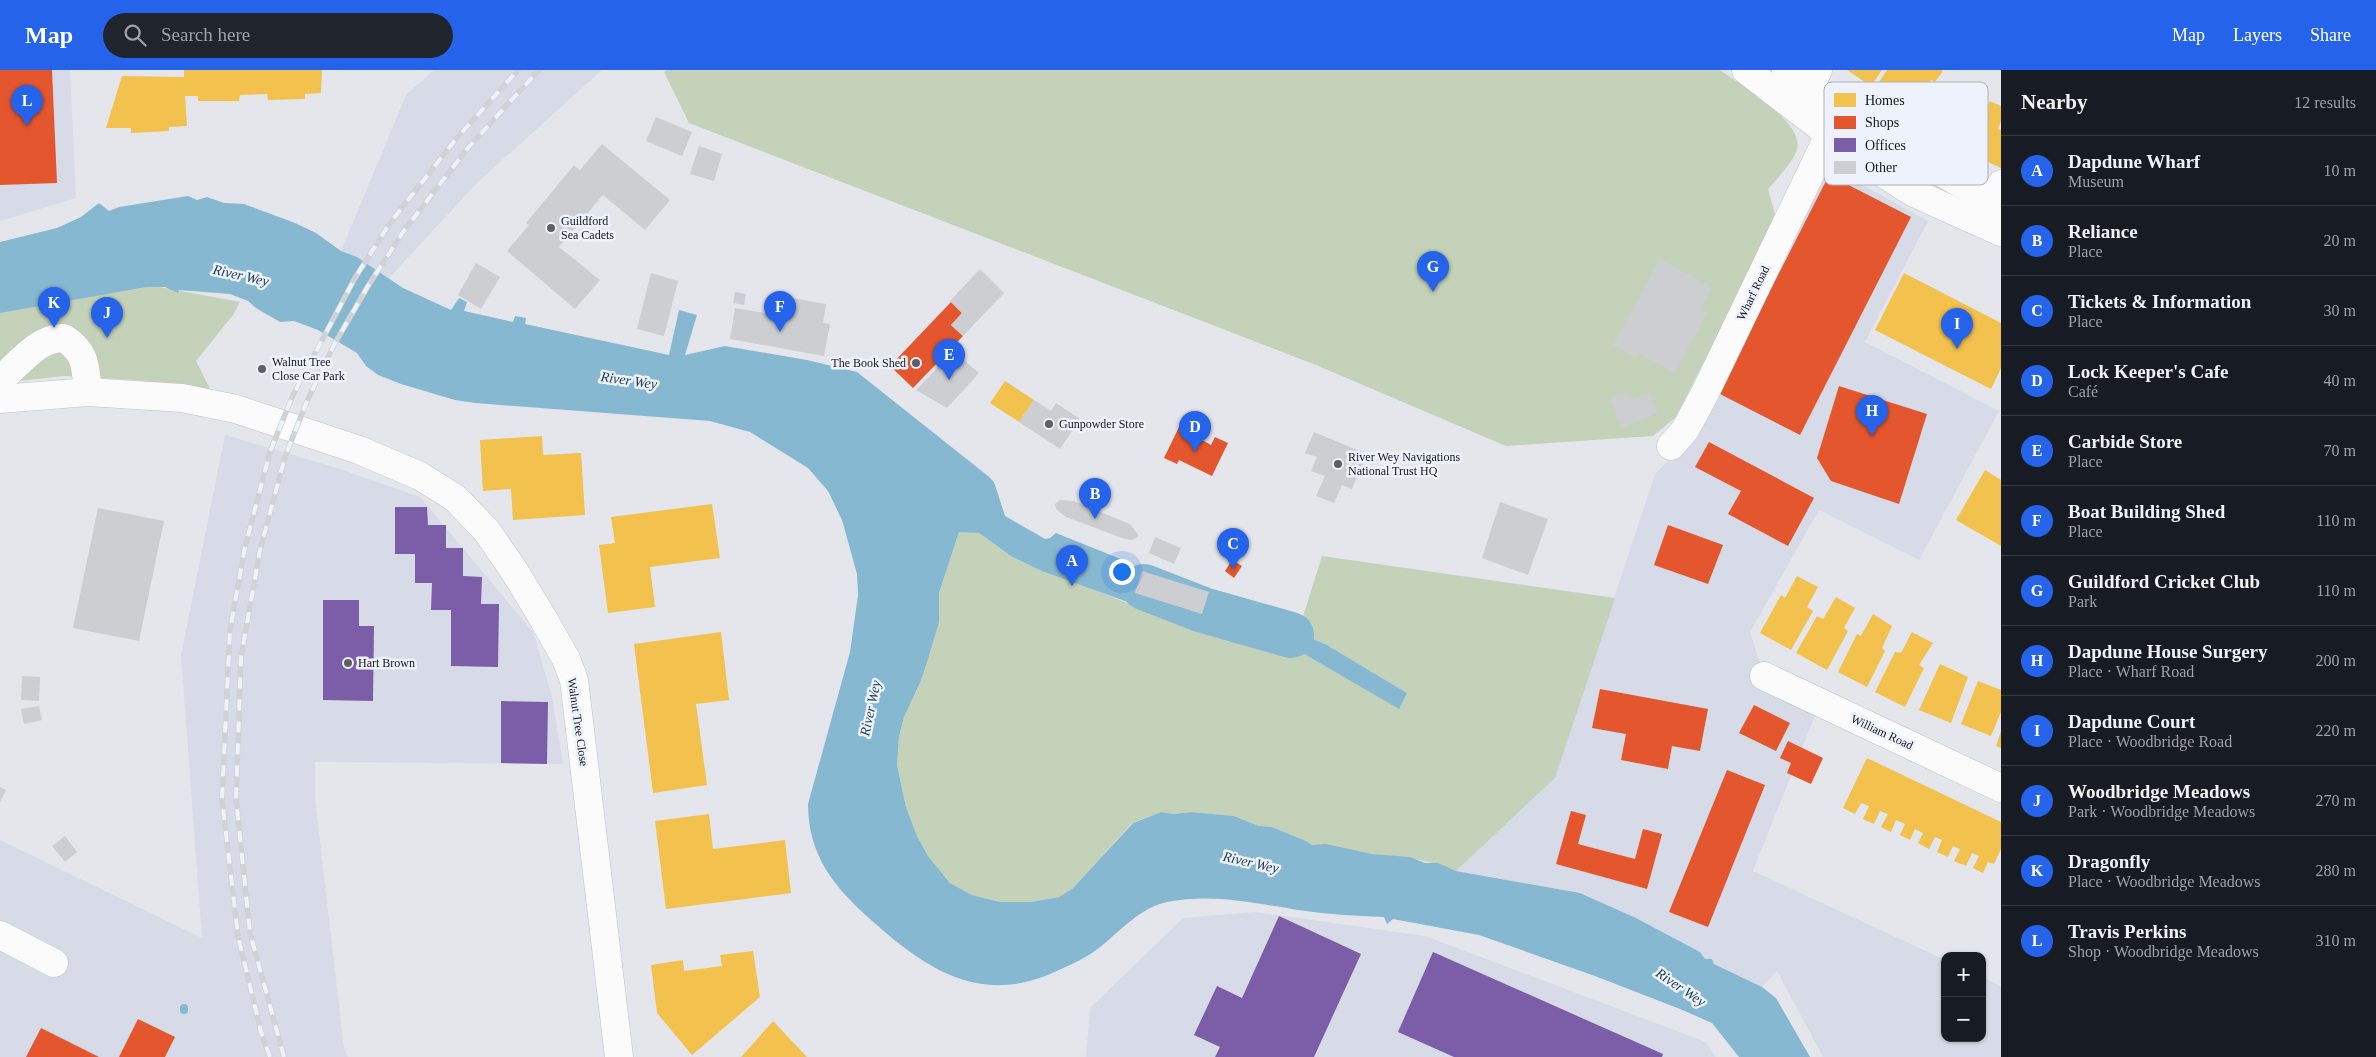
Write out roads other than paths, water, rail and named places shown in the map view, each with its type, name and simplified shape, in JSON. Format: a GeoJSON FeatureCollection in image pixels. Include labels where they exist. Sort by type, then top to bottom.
{"type":"FeatureCollection","features":[{"type":"Feature","properties":{"kind":"street"},"geometry":{"type":"LineString","coordinates":[[1746,70],[1824,130]]}},
{"type":"Feature","properties":{"kind":"street"},"geometry":{"type":"LineString","coordinates":[[1786,70],[1814,78],[1824,87]]}},
{"type":"Feature","properties":{"kind":"street","name":"Wharf Road"},"geometry":{"type":"LineString","coordinates":[[1671,446],[1685,430],[1704,395],[1824,147]]}},
{"type":"Feature","properties":{"kind":"street"},"geometry":{"type":"LineString","coordinates":[[1902,185],[1914,193],[2001,232]]}},
{"type":"Feature","properties":{"kind":"street"},"geometry":{"type":"LineString","coordinates":[[1974,185],[1998,197]]}},
{"type":"Feature","properties":{"kind":"street"},"geometry":{"type":"LineString","coordinates":[[0,380],[38,346],[49,340],[64,338],[78,349],[84,358],[88,392]]}},
{"type":"Feature","properties":{"kind":"street","name":"Walnut Tree Close"},"geometry":{"type":"LineString","coordinates":[[0,398],[88,392],[182,398],[236,409],[384,459],[420,476],[455,498],[486,530],[516,572],[566,659],[574,680],[619,1057]]}},
{"type":"Feature","properties":{"kind":"street","name":"William Road"},"geometry":{"type":"LineString","coordinates":[[1764,676],[2001,788]]}},
{"type":"Feature","properties":{"kind":"street"},"geometry":{"type":"LineString","coordinates":[[0,935],[54,963]]}},
{"type":"Feature","properties":{"kind":"water","name":"River Wey"},"geometry":{"type":"Polygon","coordinates":[[[188,196],[197,200],[207,197],[224,203],[244,204],[295,223],[316,233],[341,251],[357,257],[403,288],[451,310],[459,298],[467,302],[464,311],[513,322],[515,316],[526,318],[525,324],[669,355],[679,310],[697,315],[685,355],[725,346],[807,360],[857,372],[988,476],[994,482],[1005,516],[1045,539],[1050,538],[1056,533],[1128,562],[1130,565],[1129,574],[1140,584],[1133,604],[1042,571],[1011,556],[979,533],[959,532],[939,593],[939,622],[920,683],[904,717],[899,737],[897,765],[906,807],[917,836],[928,856],[950,883],[972,895],[1000,902],[1031,902],[1059,897],[1072,889],[1133,823],[1161,812],[1174,814],[1191,812],[1234,816],[1259,826],[1272,827],[1312,845],[1326,844],[1372,854],[1410,857],[1425,863],[1438,863],[1456,871],[1580,893],[1636,918],[1700,952],[1705,959],[1712,959],[1714,964],[1762,987],[1776,998],[1810,1057],[1739,1057],[1712,1023],[1595,976],[1479,935],[1393,919],[1387,924],[1384,917],[1319,913],[1233,900],[1184,899],[1157,905],[1139,915],[1085,957],[1031,981],[1005,985],[981,984],[957,978],[935,968],[892,938],[845,895],[826,869],[813,839],[809,822],[808,804],[850,652],[858,595],[857,574],[842,520],[828,491],[808,468],[750,432],[710,421],[475,403],[455,400],[401,384],[378,375],[366,366],[357,353],[318,330],[294,321],[280,322],[248,301],[230,294],[179,290],[178,293],[165,287],[146,287],[0,313],[0,242],[57,228],[81,217],[99,203],[109,211],[119,207],[188,196]]]}},
{"type":"Feature","properties":{"kind":"water"},"geometry":{"type":"Polygon","coordinates":[[[1233,611],[1298,632],[1327,645],[1407,693],[1399,709],[1299,651],[1226,629],[1233,611]]]}},
{"type":"Feature","properties":{"kind":"waterway"},"geometry":{"type":"LineString","coordinates":[[1144,587],[1203,610],[1291,635]]}},
{"type":"Feature","properties":{"kind":"railway"},"geometry":{"type":"LineString","coordinates":[[270,1057],[261,1032],[238,936],[222,799],[230,630],[245,547],[270,452],[293,395],[355,278],[390,223],[456,139],[518,70]]}},
{"type":"Feature","properties":{"kind":"railway"},"geometry":{"type":"LineString","coordinates":[[284,1057],[250,933],[236,799],[241,657],[260,550],[285,457],[307,401],[335,343],[368,286],[403,232],[467,149],[539,70]]}},
{"type":"Feature","properties":{"kind":"place","name":"Travis Perkins"},"geometry":{"type":"Point","coordinates":[27,126]}},
{"type":"Feature","properties":{"kind":"place","name":"Guildford Sea Cadets"},"geometry":{"type":"Point","coordinates":[551,228]}},
{"type":"Feature","properties":{"kind":"place","name":"Guildford Cricket Club"},"geometry":{"type":"Point","coordinates":[1433,292]}},
{"type":"Feature","properties":{"kind":"place","name":"Dragonfly"},"geometry":{"type":"Point","coordinates":[54,328]}},
{"type":"Feature","properties":{"kind":"place","name":"Boat Building Shed"},"geometry":{"type":"Point","coordinates":[780,332]}},
{"type":"Feature","properties":{"kind":"place","name":"Woodbridge Meadows"},"geometry":{"type":"Point","coordinates":[107,338]}},
{"type":"Feature","properties":{"kind":"place","name":"Dapdune Court"},"geometry":{"type":"Point","coordinates":[1957,349]}},
{"type":"Feature","properties":{"kind":"place","name":"The Book Shed"},"geometry":{"type":"Point","coordinates":[916,363]}},
{"type":"Feature","properties":{"kind":"place","name":"Walnut Tree Close Car Park"},"geometry":{"type":"Point","coordinates":[262,369]}},
{"type":"Feature","properties":{"kind":"place","name":"Carbide Store"},"geometry":{"type":"Point","coordinates":[949,380]}},
{"type":"Feature","properties":{"kind":"place","name":"Gunpowder Store"},"geometry":{"type":"Point","coordinates":[1049,424]}},
{"type":"Feature","properties":{"kind":"place","name":"Dapdune House Surgery"},"geometry":{"type":"Point","coordinates":[1872,436]}},
{"type":"Feature","properties":{"kind":"place","name":"Lock Keeper's Cafe"},"geometry":{"type":"Point","coordinates":[1195,452]}},
{"type":"Feature","properties":{"kind":"place","name":"River Wey Navigations National Trust HQ"},"geometry":{"type":"Point","coordinates":[1338,464]}},
{"type":"Feature","properties":{"kind":"place","name":"Reliance"},"geometry":{"type":"Point","coordinates":[1095,519]}},
{"type":"Feature","properties":{"kind":"place","name":"Tickets & Information"},"geometry":{"type":"Point","coordinates":[1233,569]}},
{"type":"Feature","properties":{"kind":"place","name":"Dapdune Wharf"},"geometry":{"type":"Point","coordinates":[1072,586]}},
{"type":"Feature","properties":{"kind":"place","name":"Hart Brown"},"geometry":{"type":"Point","coordinates":[348,663]}}]}
